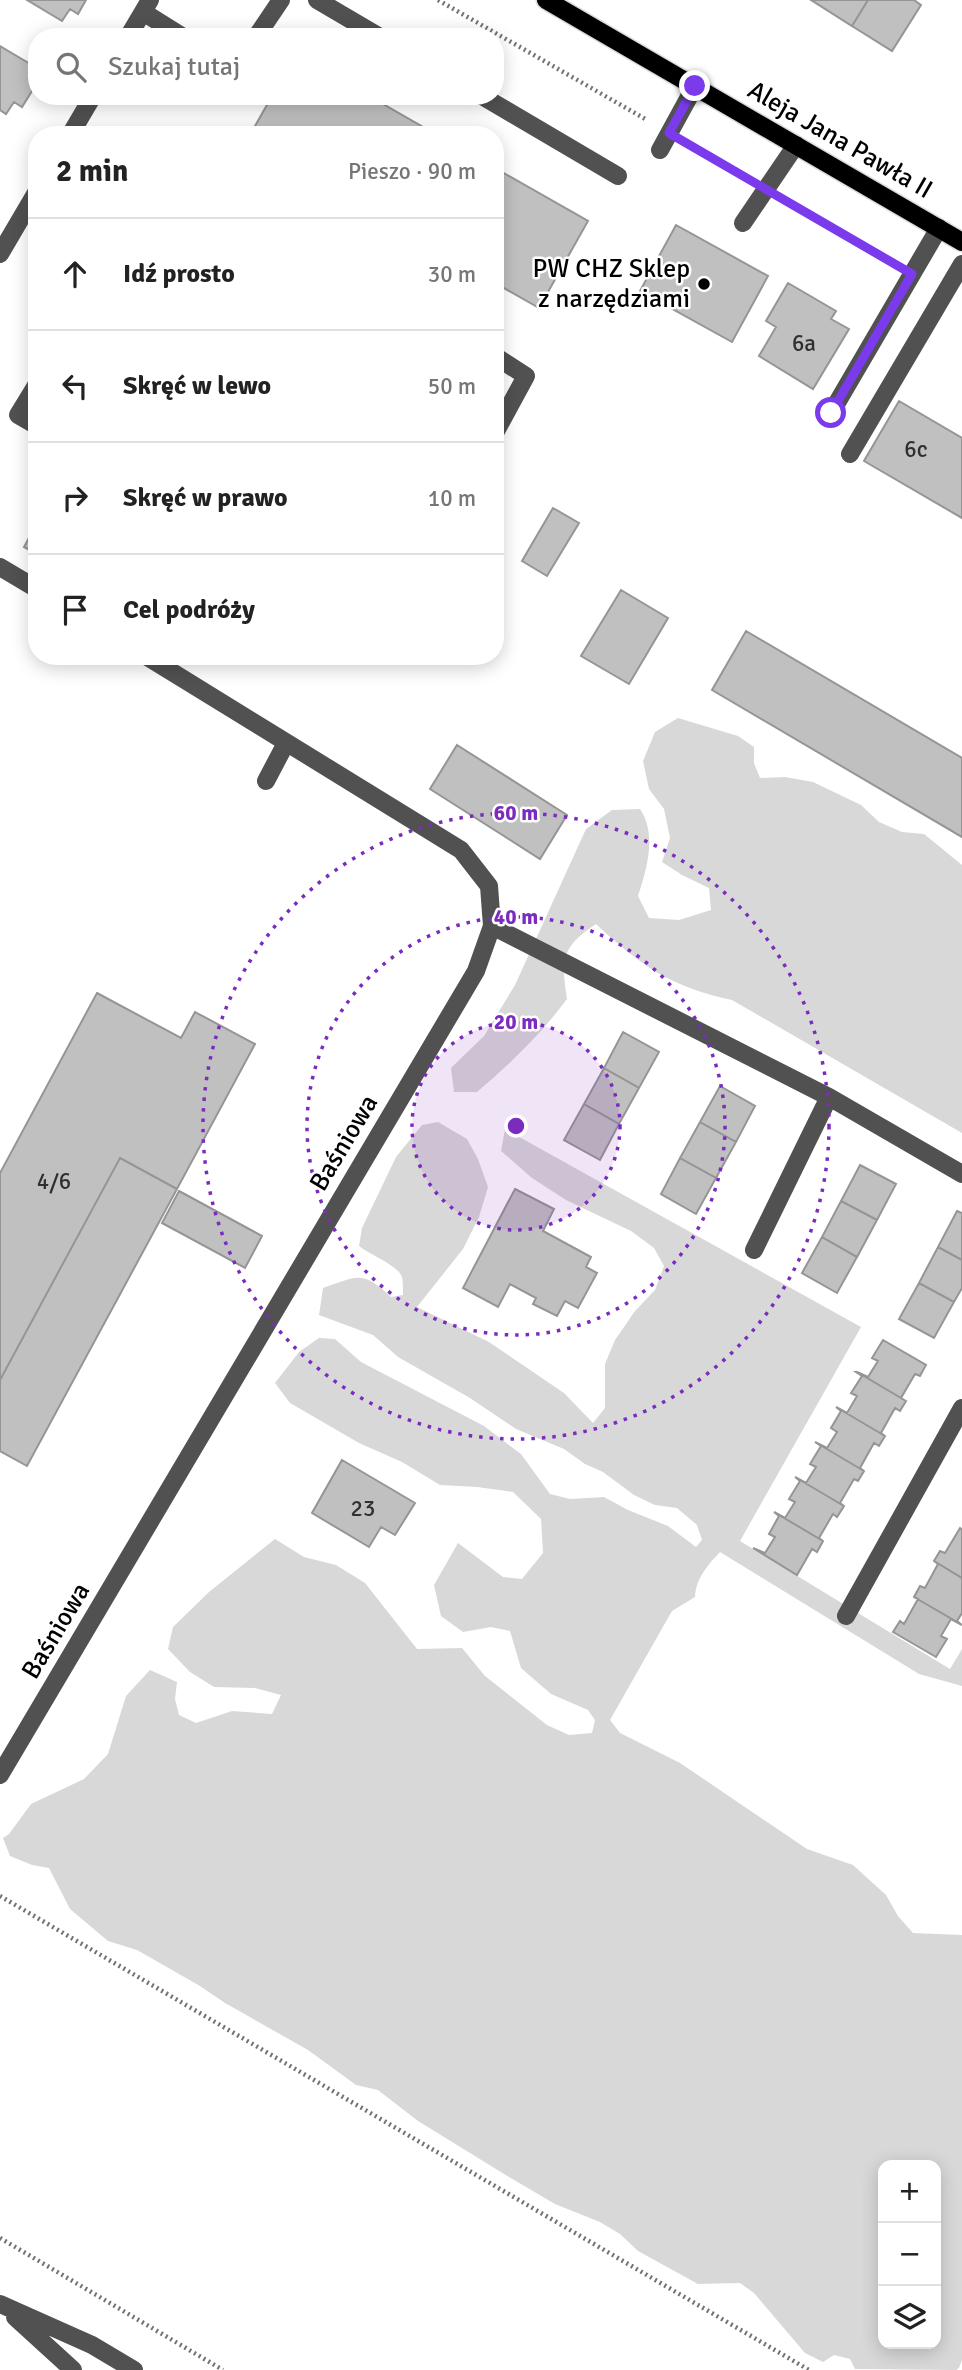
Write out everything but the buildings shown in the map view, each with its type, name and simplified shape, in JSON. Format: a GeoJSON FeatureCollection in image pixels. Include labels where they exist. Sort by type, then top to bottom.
{"type":"FeatureCollection","features":[{"type":"Feature","properties":{"kind":"main road","name":"Aleja Jana Pawła II"},"geometry":{"type":"LineString","coordinates":[[547,0],[962,242]]}},
{"type":"Feature","properties":{"kind":"street"},"geometry":{"type":"LineString","coordinates":[[262,28],[281,0]]}},
{"type":"Feature","properties":{"kind":"street"},"geometry":{"type":"LineString","coordinates":[[317,0],[365,28]]}},
{"type":"Feature","properties":{"kind":"street"},"geometry":{"type":"LineString","coordinates":[[133,28],[146,6],[172,28]]}},
{"type":"Feature","properties":{"kind":"street"},"geometry":{"type":"LineString","coordinates":[[660,150],[695,86]]}},
{"type":"Feature","properties":{"kind":"street"},"geometry":{"type":"LineString","coordinates":[[75,126],[88,105]]}},
{"type":"Feature","properties":{"kind":"street"},"geometry":{"type":"LineString","coordinates":[[497,105],[618,176]]}},
{"type":"Feature","properties":{"kind":"street"},"geometry":{"type":"LineString","coordinates":[[743,223],[796,145]]}},
{"type":"Feature","properties":{"kind":"street"},"geometry":{"type":"LineString","coordinates":[[0,254],[28,206]]}},
{"type":"Feature","properties":{"kind":"street"},"geometry":{"type":"LineString","coordinates":[[831,413],[939,228]]}},
{"type":"Feature","properties":{"kind":"street"},"geometry":{"type":"LineString","coordinates":[[850,454],[962,264]]}},
{"type":"Feature","properties":{"kind":"street"},"geometry":{"type":"LineString","coordinates":[[504,362],[526,376],[504,416]]}},
{"type":"Feature","properties":{"kind":"street"},"geometry":{"type":"LineString","coordinates":[[28,399],[18,415],[28,421]]}},
{"type":"Feature","properties":{"kind":"street"},"geometry":{"type":"LineString","coordinates":[[0,567],[28,584]]}},
{"type":"Feature","properties":{"kind":"street","name":"Baśniowa"},"geometry":{"type":"LineString","coordinates":[[0,1776],[476,971],[492,926],[488,886],[461,850],[160,665]]}},
{"type":"Feature","properties":{"kind":"street"},"geometry":{"type":"LineString","coordinates":[[266,780],[286,743]]}},
{"type":"Feature","properties":{"kind":"street"},"geometry":{"type":"LineString","coordinates":[[492,926],[829,1097],[962,1174]]}},
{"type":"Feature","properties":{"kind":"street"},"geometry":{"type":"LineString","coordinates":[[754,1250],[829,1097]]}},
{"type":"Feature","properties":{"kind":"street"},"geometry":{"type":"LineString","coordinates":[[846,1616],[962,1408]]}},
{"type":"Feature","properties":{"kind":"street"},"geometry":{"type":"LineString","coordinates":[[1,2305],[73,2370]]}},
{"type":"Feature","properties":{"kind":"street"},"geometry":{"type":"LineString","coordinates":[[1,2305],[92,2345],[134,2370]]}},
{"type":"Feature","properties":{"kind":"path"},"geometry":{"type":"LineString","coordinates":[[438,0],[487,28]]}},
{"type":"Feature","properties":{"kind":"path"},"geometry":{"type":"LineString","coordinates":[[504,38],[912,274]]}},
{"type":"Feature","properties":{"kind":"path"},"geometry":{"type":"LineString","coordinates":[[0,1896],[809,2370]]}},
{"type":"Feature","properties":{"kind":"path"},"geometry":{"type":"LineString","coordinates":[[0,2238],[223,2370]]}},
{"type":"Feature","properties":{"kind":"shaded area"},"geometry":{"type":"Polygon","coordinates":[[[678,718],[738,736],[754,747],[754,763],[760,778],[785,777],[813,782],[861,805],[879,822],[902,832],[924,834],[962,865],[962,1133],[732,1000],[691,989],[658,973],[628,952],[596,924],[576,940],[566,956],[564,974],[567,999],[547,1024],[477,1092],[454,1092],[451,1068],[484,1036],[515,985],[586,829],[612,810],[640,809],[645,819],[649,852],[638,896],[649,918],[679,920],[711,910],[709,888],[662,862],[670,838],[664,809],[649,789],[643,761],[655,732],[678,718]]]}},
{"type":"Feature","properties":{"kind":"shaded area"},"geometry":{"type":"Polygon","coordinates":[[[438,1122],[467,1139],[488,1187],[479,1217],[463,1249],[417,1307],[489,1342],[564,1393],[593,1423],[605,1408],[605,1364],[615,1340],[635,1311],[655,1290],[664,1266],[654,1248],[631,1231],[566,1200],[532,1178],[501,1151],[505,1129],[861,1327],[740,1541],[950,1669],[962,1649],[962,1686],[919,1674],[720,1552],[700,1578],[695,1597],[672,1611],[610,1720],[620,1733],[680,1763],[807,1849],[853,1865],[886,1895],[898,1916],[913,1933],[962,1935],[962,2360],[956,2370],[855,2369],[850,2359],[834,2355],[823,2362],[805,2353],[754,2293],[740,2283],[698,2284],[638,2251],[620,2234],[600,2222],[555,2204],[418,2121],[378,2090],[356,2085],[308,2050],[200,1986],[137,1950],[108,1941],[70,1909],[49,1868],[32,1865],[10,1856],[3,1838],[31,1804],[84,1779],[108,1754],[126,1696],[150,1670],[177,1682],[175,1699],[179,1715],[196,1723],[232,1711],[272,1714],[281,1695],[255,1688],[214,1687],[190,1672],[168,1649],[173,1627],[209,1592],[275,1539],[304,1557],[336,1565],[365,1583],[417,1649],[462,1648],[485,1676],[547,1725],[569,1735],[592,1733],[595,1720],[588,1710],[551,1694],[521,1668],[510,1631],[491,1627],[463,1632],[441,1616],[434,1585],[458,1543],[503,1577],[522,1579],[543,1553],[541,1519],[513,1492],[440,1485],[290,1403],[275,1383],[299,1352],[319,1338],[335,1339],[361,1362],[484,1426],[521,1454],[550,1494],[570,1499],[604,1497],[668,1526],[696,1547],[702,1540],[697,1525],[677,1508],[655,1505],[634,1495],[603,1472],[585,1464],[564,1449],[516,1429],[470,1398],[398,1357],[373,1335],[319,1315],[323,1288],[352,1278],[366,1279],[391,1297],[403,1295],[399,1273],[390,1264],[359,1246],[362,1228],[396,1157],[422,1125],[438,1122]]]}},
{"type":"Feature","properties":{"kind":"place","name":"PW CHZ Sklep z narzędziami"},"geometry":{"type":"Point","coordinates":[704,284]}},
{"type":"Feature","properties":{"kind":"route"},"geometry":{"type":"LineString","coordinates":[[695,86],[669,133],[912,274],[831,413]]}}]}
